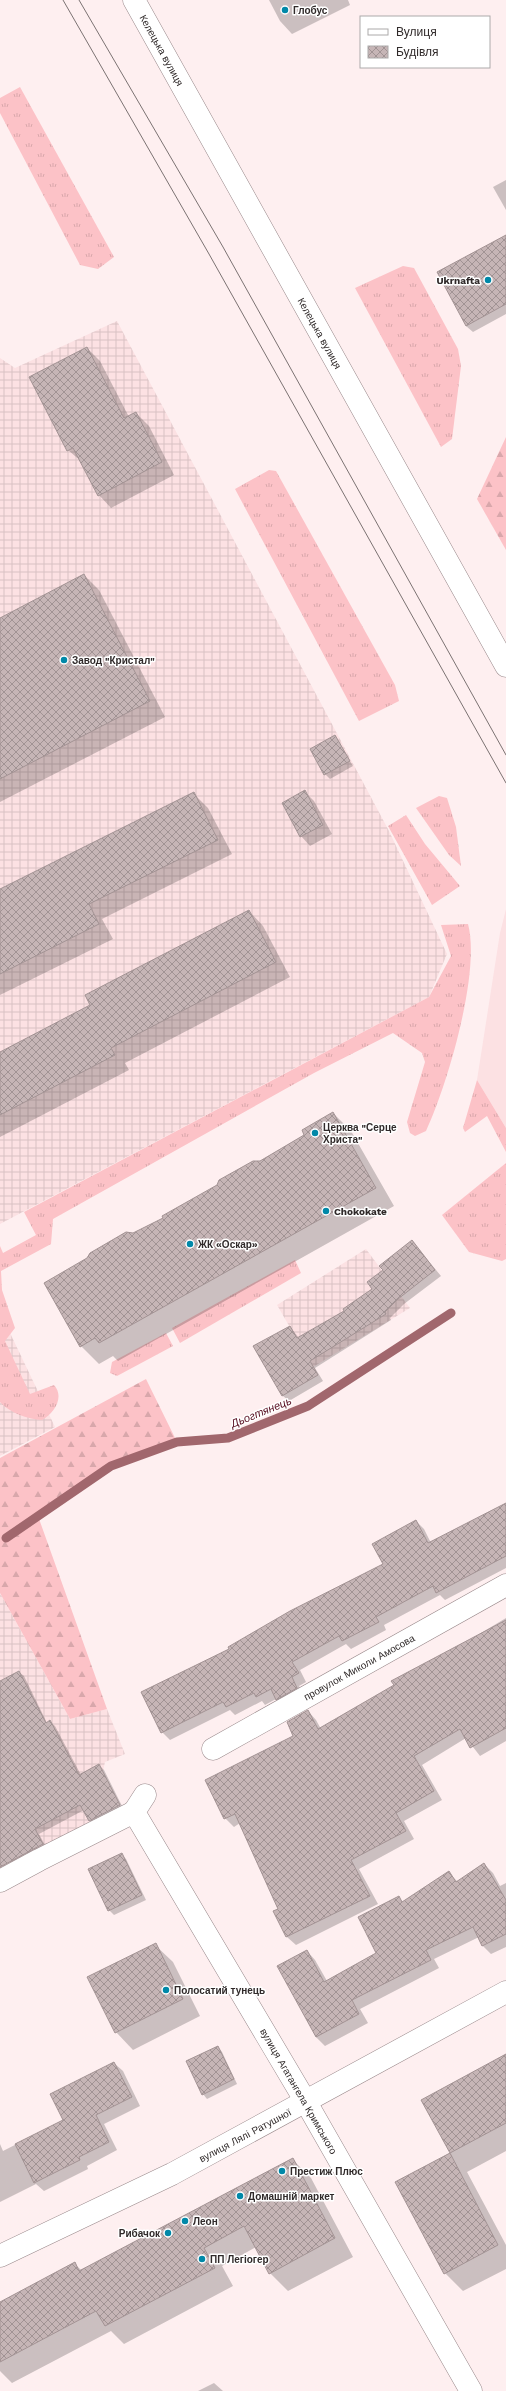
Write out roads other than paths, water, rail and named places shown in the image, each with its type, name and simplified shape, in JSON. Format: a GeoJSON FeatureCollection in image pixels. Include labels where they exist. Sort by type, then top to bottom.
{"type":"FeatureCollection","features":[{"type":"Feature","properties":{"kind":"street","name":"Келецька вулиця"},"geometry":{"type":"LineString","coordinates":[[134,0],[506,666]]}},
{"type":"Feature","properties":{"kind":"street","name":"провулок Миколи Амосова"},"geometry":{"type":"LineString","coordinates":[[213,1749],[506,1585]]}},
{"type":"Feature","properties":{"kind":"street","name":"вулиця Агатангела Кримського"},"geometry":{"type":"LineString","coordinates":[[0,1882],[139,1804],[306,2102],[471,2391]]}},
{"type":"Feature","properties":{"kind":"street","name":"вулиця Лялі Ратушної"},"geometry":{"type":"LineString","coordinates":[[0,2256],[172,2174],[506,1992]]}},
{"type":"Feature","properties":{"kind":"waterway","name":"Дьогтянець"},"geometry":{"type":"LineString","coordinates":[[6,1538],[111,1466],[177,1442],[228,1438],[308,1406],[451,1313]]}},
{"type":"Feature","properties":{"kind":"tram line"},"geometry":{"type":"LineString","coordinates":[[63,0],[209,254],[506,783]]}},
{"type":"Feature","properties":{"kind":"tram line"},"geometry":{"type":"LineString","coordinates":[[79,0],[223,247],[506,755]]}},
{"type":"Feature","properties":{"kind":"place","name":"Глобус"},"geometry":{"type":"Point","coordinates":[285,10]}},
{"type":"Feature","properties":{"kind":"place","name":"Ukrnafta"},"geometry":{"type":"Point","coordinates":[488,280]}},
{"type":"Feature","properties":{"kind":"place","name":"Завод \"Кристал\""},"geometry":{"type":"Point","coordinates":[64,660]}},
{"type":"Feature","properties":{"kind":"place","name":"Церква \"Серце Христа\""},"geometry":{"type":"Point","coordinates":[315,1133]}},
{"type":"Feature","properties":{"kind":"place","name":"Chokokate"},"geometry":{"type":"Point","coordinates":[326,1211]}},
{"type":"Feature","properties":{"kind":"place","name":"ЖК «Оскар»"},"geometry":{"type":"Point","coordinates":[190,1244]}},
{"type":"Feature","properties":{"kind":"place","name":"Полосатий тунець"},"geometry":{"type":"Point","coordinates":[166,1990]}},
{"type":"Feature","properties":{"kind":"place","name":"Престиж Плюс"},"geometry":{"type":"Point","coordinates":[282,2171]}},
{"type":"Feature","properties":{"kind":"place","name":"Домашній маркет"},"geometry":{"type":"Point","coordinates":[240,2196]}},
{"type":"Feature","properties":{"kind":"place","name":"Леон"},"geometry":{"type":"Point","coordinates":[185,2221]}},
{"type":"Feature","properties":{"kind":"place","name":"Рибачок"},"geometry":{"type":"Point","coordinates":[168,2233]}},
{"type":"Feature","properties":{"kind":"place","name":"ПП Легіогер"},"geometry":{"type":"Point","coordinates":[202,2259]}}]}
